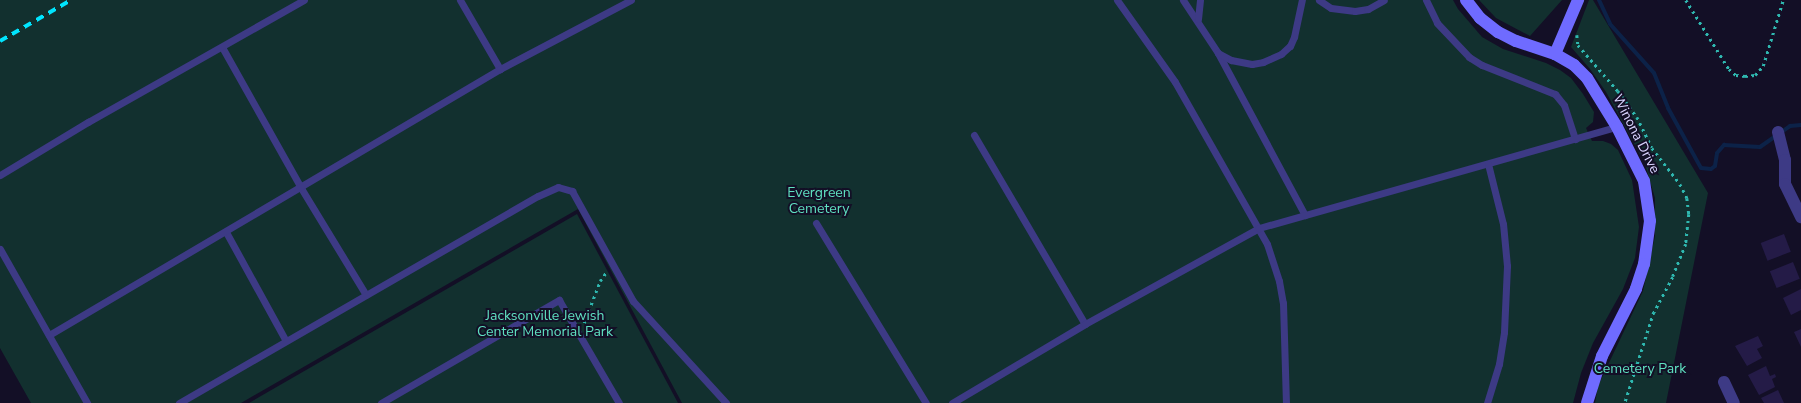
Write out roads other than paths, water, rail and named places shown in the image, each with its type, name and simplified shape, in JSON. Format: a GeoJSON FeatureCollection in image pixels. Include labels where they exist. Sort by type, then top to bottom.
{"type":"FeatureCollection","features":[{"type":"Feature","properties":{"kind":"street","name":"Winona Drive"},"geometry":{"type":"LineString","coordinates":[[1466,0],[1480,18],[1498,32],[1516,41],[1555,54],[1574,64],[1587,78],[1618,127],[1644,181],[1650,221],[1649,239],[1636,289],[1602,356],[1587,403]]}},
{"type":"Feature","properties":{"kind":"street"},"geometry":{"type":"LineString","coordinates":[[1555,54],[1578,0]]}},
{"type":"Feature","properties":{"kind":"street"},"geometry":{"type":"LineString","coordinates":[[1778,132],[1785,160],[1785,184],[1801,217]]}},
{"type":"Feature","properties":{"kind":"street"},"geometry":{"type":"LineString","coordinates":[[1724,382],[1734,403]]}},
{"type":"Feature","properties":{"kind":"lane"},"geometry":{"type":"LineString","coordinates":[[0,176],[88,122],[304,0]]}},
{"type":"Feature","properties":{"kind":"lane"},"geometry":{"type":"LineString","coordinates":[[460,0],[500,69]]}},
{"type":"Feature","properties":{"kind":"lane"},"geometry":{"type":"LineString","coordinates":[[49,335],[500,69],[631,0]]}},
{"type":"Feature","properties":{"kind":"lane"},"geometry":{"type":"LineString","coordinates":[[1117,0],[1175,82],[1258,228],[1274,265],[1283,303],[1286,403]]}},
{"type":"Feature","properties":{"kind":"lane"},"geometry":{"type":"LineString","coordinates":[[1183,0],[1218,53],[1305,215]]}},
{"type":"Feature","properties":{"kind":"lane"},"geometry":{"type":"LineString","coordinates":[[1198,22],[1200,0]]}},
{"type":"Feature","properties":{"kind":"lane"},"geometry":{"type":"LineString","coordinates":[[1218,53],[1231,60],[1252,64],[1263,62],[1281,54],[1290,46],[1294,37],[1302,0]]}},
{"type":"Feature","properties":{"kind":"lane"},"geometry":{"type":"LineString","coordinates":[[1318,0],[1331,8],[1355,11],[1368,9],[1384,0]]}},
{"type":"Feature","properties":{"kind":"lane"},"geometry":{"type":"LineString","coordinates":[[1426,0],[1437,23],[1468,57],[1482,65],[1555,94],[1564,105],[1575,139]]}},
{"type":"Feature","properties":{"kind":"lane"},"geometry":{"type":"LineString","coordinates":[[222,47],[301,188],[366,295]]}},
{"type":"Feature","properties":{"kind":"lane"},"geometry":{"type":"LineString","coordinates":[[952,403],[1085,324],[1258,228],[1618,127]]}},
{"type":"Feature","properties":{"kind":"lane"},"geometry":{"type":"LineString","coordinates":[[974,135],[1085,324]]}},
{"type":"Feature","properties":{"kind":"lane"},"geometry":{"type":"LineString","coordinates":[[1487,403],[1499,364],[1504,332],[1507,275],[1503,224],[1488,164]]}},
{"type":"Feature","properties":{"kind":"lane"},"geometry":{"type":"LineString","coordinates":[[179,403],[538,196],[558,187],[572,191],[634,301],[726,403]]}},
{"type":"Feature","properties":{"kind":"lane"},"geometry":{"type":"LineString","coordinates":[[816,223],[926,403]]}},
{"type":"Feature","properties":{"kind":"lane"},"geometry":{"type":"LineString","coordinates":[[226,232],[286,342]]}},
{"type":"Feature","properties":{"kind":"lane"},"geometry":{"type":"LineString","coordinates":[[0,249],[87,403]]}},
{"type":"Feature","properties":{"kind":"lane"},"geometry":{"type":"LineString","coordinates":[[381,403],[559,300],[618,403]]}},
{"type":"Feature","properties":{"kind":"waterway"},"geometry":{"type":"LineString","coordinates":[[1599,0],[1610,24],[1654,73],[1668,108],[1701,168],[1711,169],[1715,166],[1717,153],[1724,145],[1760,147],[1790,126],[1801,125]]}},
{"type":"Feature","properties":{"kind":"railway"},"geometry":{"type":"LineString","coordinates":[[0,41],[71,0]]}},
{"type":"Feature","properties":{"kind":"park label","name":"Evergreen Cemetery"},"geometry":{"type":"Point","coordinates":[819,202]}},
{"type":"Feature","properties":{"kind":"park label","name":"Jacksonville Jewish Center Memorial Park"},"geometry":{"type":"Point","coordinates":[545,324]}},
{"type":"Feature","properties":{"kind":"park label","name":"Cemetery Park"},"geometry":{"type":"Point","coordinates":[1640,369]}}]}
